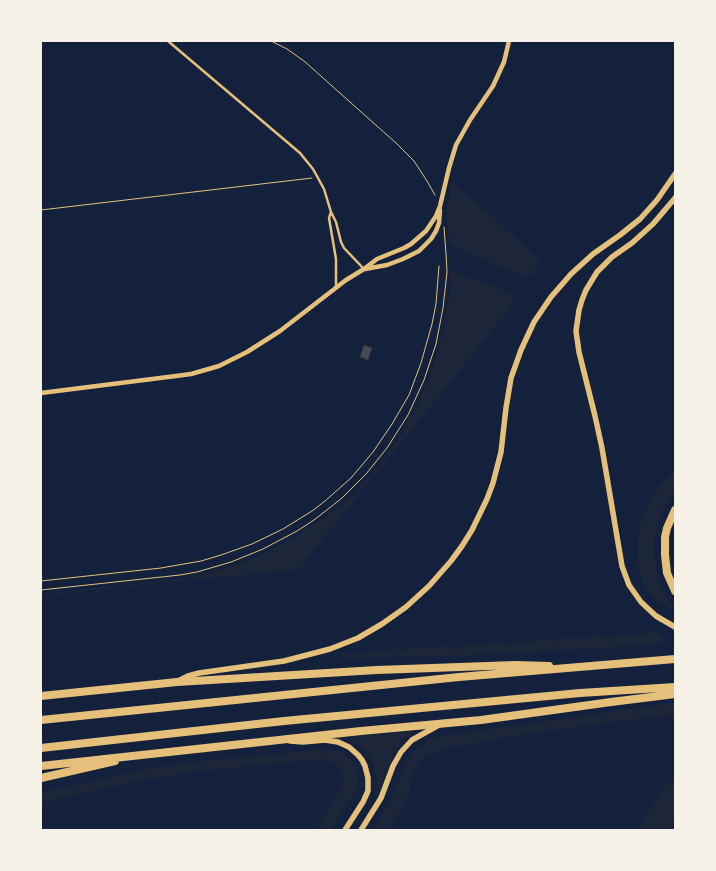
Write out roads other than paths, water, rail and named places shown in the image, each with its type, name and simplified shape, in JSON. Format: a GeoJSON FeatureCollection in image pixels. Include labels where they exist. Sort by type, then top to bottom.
{"type":"FeatureCollection","features":[{"type":"Feature","properties":{"kind":"main road"},"geometry":{"type":"LineString","coordinates":[[675,510],[670,518],[665,537],[666,564],[670,581],[675,591]]}},
{"type":"Feature","properties":{"kind":"main road"},"geometry":{"type":"LineString","coordinates":[[41,720],[459,677],[675,659]]}},
{"type":"Feature","properties":{"kind":"main road"},"geometry":{"type":"LineString","coordinates":[[41,696],[177,682],[377,670],[515,665],[568,668]]}},
{"type":"Feature","properties":{"kind":"main road"},"geometry":{"type":"LineString","coordinates":[[41,748],[274,722],[580,693],[675,687]]}},
{"type":"Feature","properties":{"kind":"main road"},"geometry":{"type":"LineString","coordinates":[[41,766],[506,717],[675,694]]}},
{"type":"Feature","properties":{"kind":"main road"},"geometry":{"type":"LineString","coordinates":[[41,778],[107,764],[132,756]]}},
{"type":"Feature","properties":{"kind":"street"},"geometry":{"type":"LineString","coordinates":[[364,269],[387,265],[419,251],[436,231],[439,223],[440,206],[456,145],[493,86],[504,62],[509,41]]}},
{"type":"Feature","properties":{"kind":"street"},"geometry":{"type":"LineString","coordinates":[[177,682],[199,673],[284,662],[330,649],[358,638],[382,624],[406,607],[429,586],[462,546],[476,523],[487,499],[501,452],[511,378],[534,322],[551,297],[571,274],[593,254],[640,219],[657,200],[675,174]]}},
{"type":"Feature","properties":{"kind":"street"},"geometry":{"type":"LineString","coordinates":[[675,198],[653,224],[612,257],[597,272],[582,300],[576,331],[579,352],[604,456],[622,566],[630,585],[641,602],[656,616],[675,627]]}},
{"type":"Feature","properties":{"kind":"street"},"geometry":{"type":"LineString","coordinates":[[41,393],[191,374],[220,366],[247,352],[280,331],[336,287],[377,259],[404,248],[419,238],[432,223],[440,206]]}},
{"type":"Feature","properties":{"kind":"street"},"geometry":{"type":"LineString","coordinates":[[361,830],[381,798],[393,766],[401,752],[412,740],[441,724]]}},
{"type":"Feature","properties":{"kind":"street"},"geometry":{"type":"LineString","coordinates":[[280,740],[299,742],[332,741],[349,747],[358,755],[367,772],[368,790],[364,802],[345,830]]}},
{"type":"Feature","properties":{"kind":"lane"},"geometry":{"type":"LineString","coordinates":[[168,41],[293,146],[307,161],[318,177],[328,200],[344,248],[364,269]]}},
{"type":"Feature","properties":{"kind":"lane"},"geometry":{"type":"LineString","coordinates":[[331,212],[330,224],[336,259],[336,287]]}}]}
